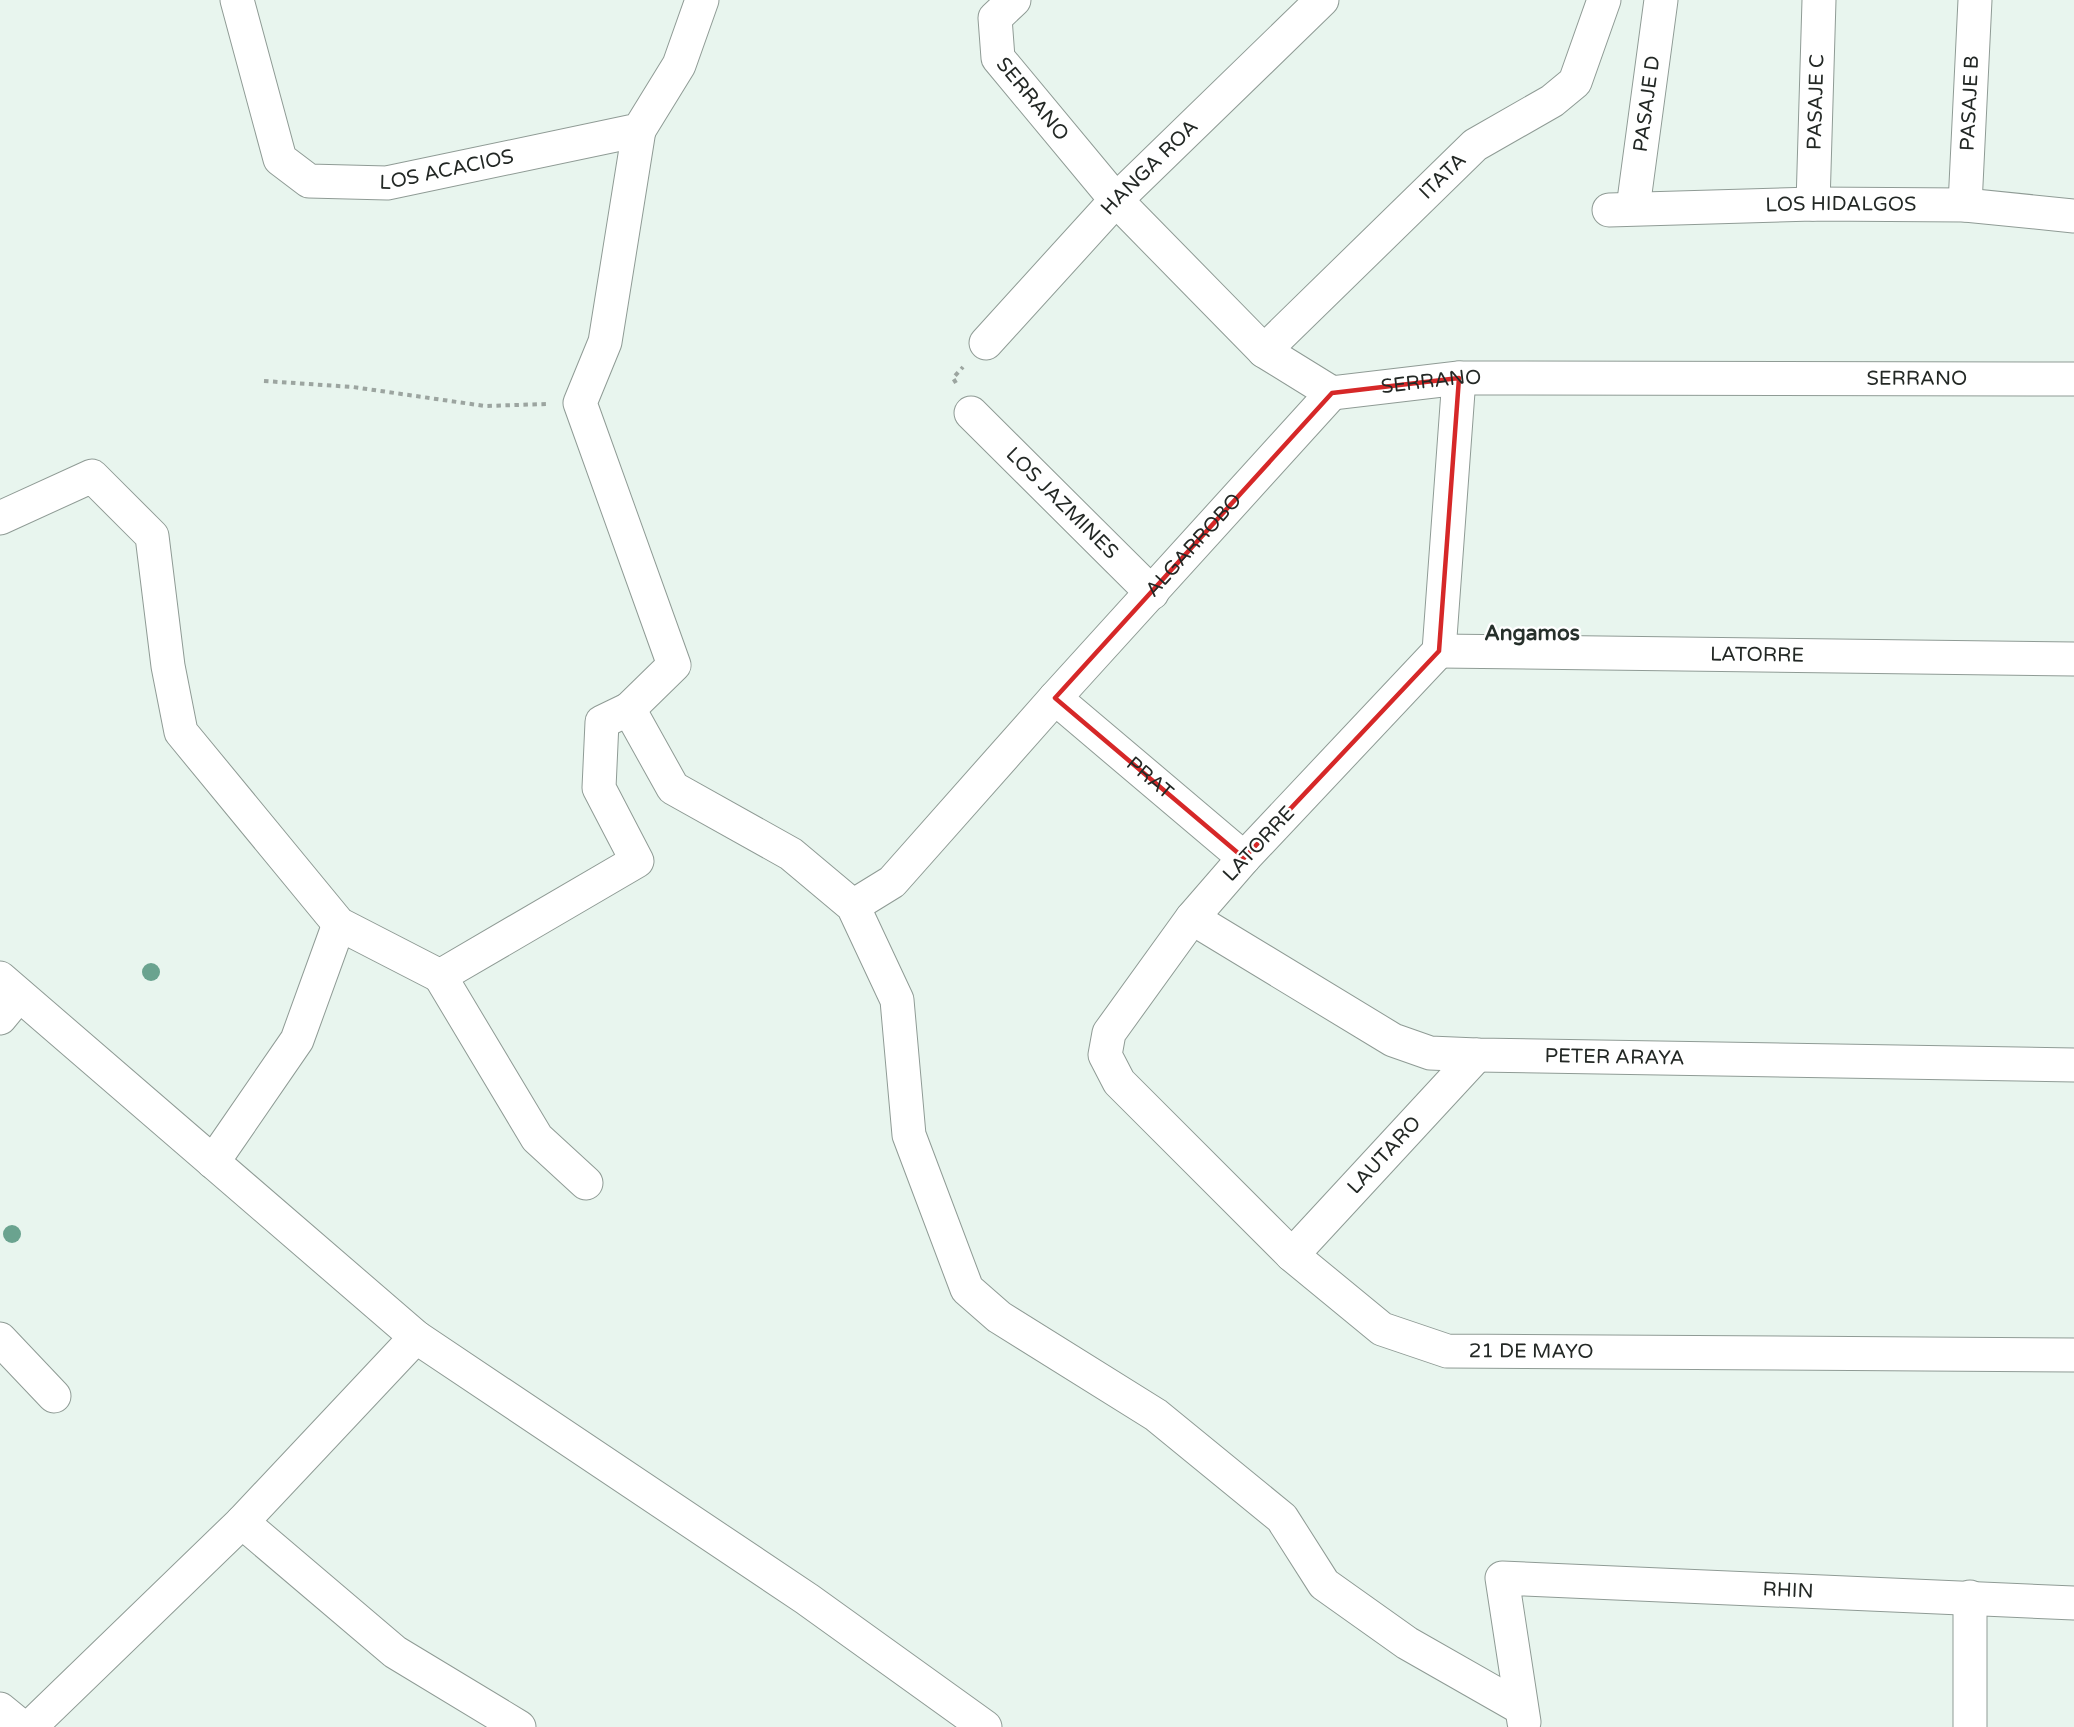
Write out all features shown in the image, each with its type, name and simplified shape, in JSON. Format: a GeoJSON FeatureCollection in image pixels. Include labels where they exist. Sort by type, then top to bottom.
{"type":"FeatureCollection","features":[{"type":"Feature","properties":{"kind":"street","name":"LOS ACACIOS"},"geometry":{"type":"LineString","coordinates":[[237,0],[280,159],[309,181],[387,183],[639,130]]}},
{"type":"Feature","properties":{"kind":"street"},"geometry":{"type":"LineString","coordinates":[[440,976],[637,861],[599,788],[602,722],[629,709],[674,665],[580,403],[604,342],[639,130],[679,65],[702,0]]}},
{"type":"Feature","properties":{"kind":"street","name":"SERRANO"},"geometry":{"type":"LineString","coordinates":[[1014,0],[995,18],[998,58],[1116,200],[1264,351],[1332,393],[1459,378],[2074,379]]}},
{"type":"Feature","properties":{"kind":"street","name":"HANGA ROA"},"geometry":{"type":"LineString","coordinates":[[986,343],[1116,200],[1322,0]]}},
{"type":"Feature","properties":{"kind":"street","name":"ITATA"},"geometry":{"type":"LineString","coordinates":[[1264,351],[1475,145],[1552,100],[1575,82],[1604,0]]}},
{"type":"Feature","properties":{"kind":"street","name":"PASAJE D"},"geometry":{"type":"LineString","coordinates":[[1621,209],[1661,0]]}},
{"type":"Feature","properties":{"kind":"street","name":"PASAJE C"},"geometry":{"type":"LineString","coordinates":[[1813,204],[1819,0]]}},
{"type":"Feature","properties":{"kind":"street","name":"PASAJE B"},"geometry":{"type":"LineString","coordinates":[[1965,205],[1975,0]]}},
{"type":"Feature","properties":{"kind":"street","name":"LOS HIDALGOS"},"geometry":{"type":"LineString","coordinates":[[1621,209],[1813,204],[1965,205],[2074,216]]}},
{"type":"Feature","properties":{"kind":"street"},"geometry":{"type":"LineString","coordinates":[[1439,651],[1459,378]]}},
{"type":"Feature","properties":{"kind":"street","name":"ALGARROBO"},"geometry":{"type":"LineString","coordinates":[[853,906],[892,882],[1055,698],[1332,393]]}},
{"type":"Feature","properties":{"kind":"street","name":"LOS JAZMINES"},"geometry":{"type":"LineString","coordinates":[[971,413],[1152,593]]}},
{"type":"Feature","properties":{"kind":"street"},"geometry":{"type":"LineString","coordinates":[[0,518],[92,476],[152,536],[168,666],[181,732],[339,924],[440,976],[537,1138],[585,1183]]}},
{"type":"Feature","properties":{"kind":"street","name":"LATORRE"},"geometry":{"type":"LineString","coordinates":[[1105,1055],[1109,1034],[1192,918],[1244,858],[1439,651],[2074,659]]}},
{"type":"Feature","properties":{"kind":"street","name":"PRAT"},"geometry":{"type":"LineString","coordinates":[[1055,698],[1244,858]]}},
{"type":"Feature","properties":{"kind":"street"},"geometry":{"type":"LineString","coordinates":[[629,709],[673,788],[791,854],[853,906],[897,1000],[909,1135],[967,1289],[999,1317],[1156,1415],[1282,1518],[1324,1584],[1407,1643],[1523,1717]]}},
{"type":"Feature","properties":{"kind":"street","name":"PETER ARAYA"},"geometry":{"type":"LineString","coordinates":[[1192,918],[1393,1040],[1431,1053],[2074,1065]]}},
{"type":"Feature","properties":{"kind":"street"},"geometry":{"type":"LineString","coordinates":[[213,1162],[297,1040],[339,924]]}},
{"type":"Feature","properties":{"kind":"street"},"geometry":{"type":"LineString","coordinates":[[6,997],[213,1162],[416,1337],[807,1599],[985,1727]]}},
{"type":"Feature","properties":{"kind":"street","name":"21 DE MAYO"},"geometry":{"type":"LineString","coordinates":[[1105,1055],[1119,1082],[1292,1255],[1382,1329],[1448,1351],[2074,1355]]}},
{"type":"Feature","properties":{"kind":"street","name":"LAUTARO"},"geometry":{"type":"LineString","coordinates":[[1292,1255],[1477,1055]]}},
{"type":"Feature","properties":{"kind":"street"},"geometry":{"type":"LineString","coordinates":[[30,1727],[242,1522],[416,1337]]}},
{"type":"Feature","properties":{"kind":"street"},"geometry":{"type":"LineString","coordinates":[[0,1339],[54,1396]]}},
{"type":"Feature","properties":{"kind":"street"},"geometry":{"type":"LineString","coordinates":[[242,1522],[395,1652],[519,1727]]}},
{"type":"Feature","properties":{"kind":"street","name":"RHIN"},"geometry":{"type":"LineString","coordinates":[[1523,1717],[1502,1578],[2074,1603]]}},
{"type":"Feature","properties":{"kind":"street"},"geometry":{"type":"LineString","coordinates":[[1970,1597],[1970,1727]]}},
{"type":"Feature","properties":{"kind":"street"},"geometry":{"type":"LineString","coordinates":[[0,1709],[22,1727]]}},
{"type":"Feature","properties":{"kind":"path"},"geometry":{"type":"LineString","coordinates":[[264,381],[353,387],[485,406],[580,403]]}},
{"type":"Feature","properties":{"kind":"highlighted area"},"geometry":{"type":"Polygon","coordinates":[[[1459,378],[1439,651],[1244,858],[1055,698],[1332,393],[1459,378]]]}},
{"type":"Feature","properties":{"kind":"district","name":"Angamos"},"geometry":{"type":"Point","coordinates":[1532,633]}}]}
